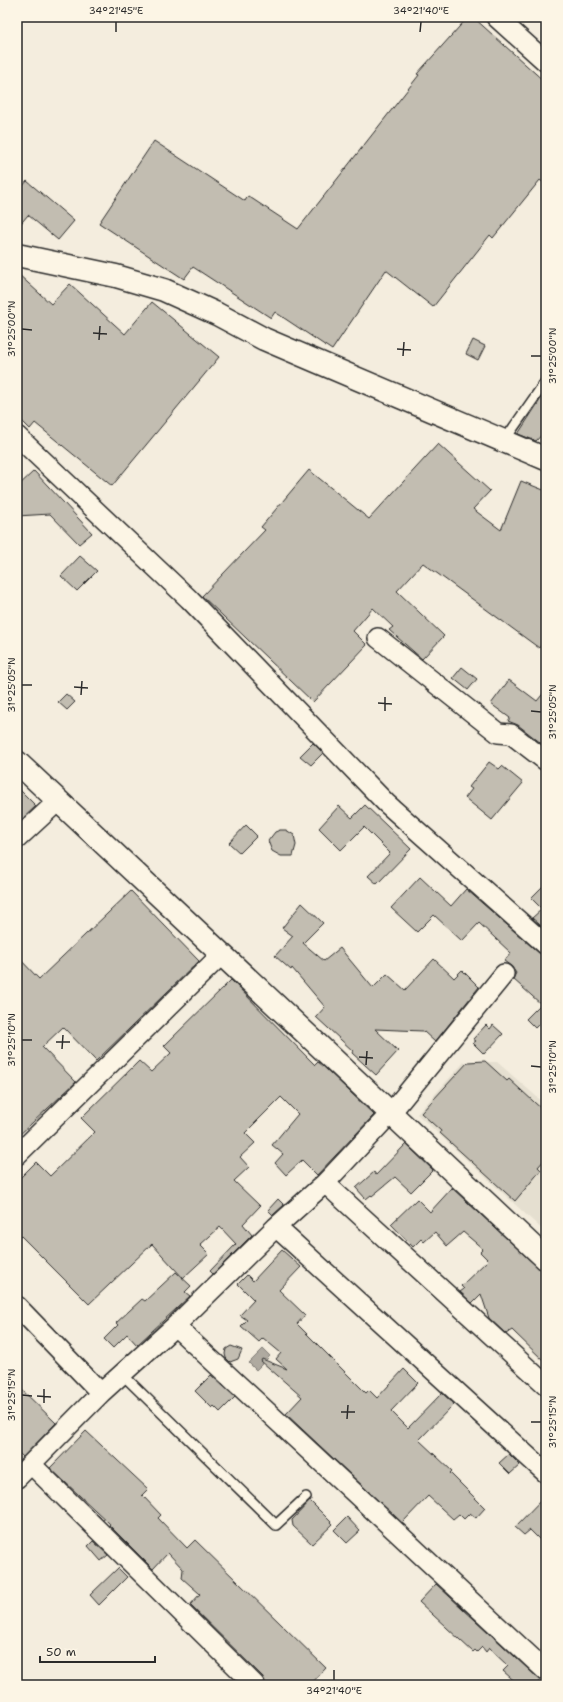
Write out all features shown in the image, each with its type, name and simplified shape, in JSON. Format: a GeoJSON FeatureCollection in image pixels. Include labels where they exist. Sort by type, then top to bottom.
{"type":"FeatureCollection","features":[{"type":"Feature","properties":{"kind":"street"},"geometry":{"type":"LineString","coordinates":[[496,17],[546,62]]}},
{"type":"Feature","properties":{"kind":"street"},"geometry":{"type":"LineString","coordinates":[[17,255],[116,276],[164,290],[217,314],[264,339],[546,459]]}},
{"type":"Feature","properties":{"kind":"street"},"geometry":{"type":"LineString","coordinates":[[17,436],[189,599],[386,803],[546,945]]}},
{"type":"Feature","properties":{"kind":"street"},"geometry":{"type":"LineString","coordinates":[[378,638],[498,733],[511,734],[546,761]]}},
{"type":"Feature","properties":{"kind":"street"},"geometry":{"type":"LineString","coordinates":[[17,762],[546,1259]]}},
{"type":"Feature","properties":{"kind":"street"},"geometry":{"type":"LineString","coordinates":[[17,839],[58,801]]}},
{"type":"Feature","properties":{"kind":"street"},"geometry":{"type":"LineString","coordinates":[[17,1154],[221,955]]}},
{"type":"Feature","properties":{"kind":"street"},"geometry":{"type":"LineString","coordinates":[[17,1478],[102,1393],[175,1326],[276,1227],[325,1183],[390,1114],[504,974]]}},
{"type":"Feature","properties":{"kind":"street"},"geometry":{"type":"LineString","coordinates":[[325,1183],[546,1385]]}},
{"type":"Feature","properties":{"kind":"street"},"geometry":{"type":"LineString","coordinates":[[276,1227],[546,1474]]}},
{"type":"Feature","properties":{"kind":"street"},"geometry":{"type":"LineString","coordinates":[[17,1306],[102,1393]]}},
{"type":"Feature","properties":{"kind":"street"},"geometry":{"type":"LineString","coordinates":[[175,1326],[546,1671]]}},
{"type":"Feature","properties":{"kind":"street"},"geometry":{"type":"LineString","coordinates":[[31,1464],[255,1685]]}},
{"type":"Feature","properties":{"kind":"lane"},"geometry":{"type":"LineString","coordinates":[[504,441],[546,380]]}},
{"type":"Feature","properties":{"kind":"lane"},"geometry":{"type":"LineString","coordinates":[[122,1374],[276,1525],[306,1497]]}},
{"type":"Feature","properties":{"kind":"shaded area"},"geometry":{"type":"Polygon","coordinates":[[[464,1062],[497,1062],[546,1105],[546,1233],[417,1114],[464,1062]]]}},
{"type":"Feature","properties":{"kind":"shaded area"},"geometry":{"type":"Polygon","coordinates":[[[263,1349],[270,1356],[256,1370],[249,1363],[263,1349]]]}},
{"type":"Feature","properties":{"kind":"building"},"geometry":{"type":"Polygon","coordinates":[[[468,17],[473,17],[546,83],[546,185],[540,180],[493,238],[490,235],[433,307],[386,270],[332,350],[275,312],[271,318],[193,267],[184,279],[99,223],[154,141],[245,201],[248,196],[298,229],[419,75],[417,74],[468,17]]]}},
{"type":"Feature","properties":{"kind":"building"},"geometry":{"type":"Polygon","coordinates":[[[27,181],[74,221],[58,240],[28,215],[17,228],[17,193],[27,181]]]}},
{"type":"Feature","properties":{"kind":"building"},"geometry":{"type":"Polygon","coordinates":[[[17,273],[51,304],[70,284],[125,334],[152,302],[219,357],[112,486],[35,423],[30,429],[17,416],[17,273]]]}},
{"type":"Feature","properties":{"kind":"building"},"geometry":{"type":"Polygon","coordinates":[[[473,340],[485,346],[478,360],[466,354],[473,340]]]}},
{"type":"Feature","properties":{"kind":"building"},"geometry":{"type":"Polygon","coordinates":[[[546,391],[546,430],[536,441],[518,434],[546,391]]]}},
{"type":"Feature","properties":{"kind":"building"},"geometry":{"type":"Polygon","coordinates":[[[438,444],[490,491],[473,509],[501,530],[521,481],[546,491],[546,638],[539,648],[423,563],[397,591],[444,636],[422,659],[389,630],[393,627],[373,608],[353,631],[367,645],[313,702],[202,596],[265,530],[261,527],[309,470],[369,519],[438,444]]]}},
{"type":"Feature","properties":{"kind":"building"},"geometry":{"type":"Polygon","coordinates":[[[34,471],[92,533],[79,544],[50,514],[17,516],[17,487],[34,471]]]}},
{"type":"Feature","properties":{"kind":"building"},"geometry":{"type":"Polygon","coordinates":[[[80,556],[97,571],[77,591],[61,576],[80,556]]]}},
{"type":"Feature","properties":{"kind":"building"},"geometry":{"type":"Polygon","coordinates":[[[462,667],[477,679],[468,690],[453,678],[462,667]]]}},
{"type":"Feature","properties":{"kind":"building"},"geometry":{"type":"Polygon","coordinates":[[[509,680],[537,701],[546,690],[546,747],[518,725],[508,721],[510,718],[491,704],[509,680]]]}},
{"type":"Feature","properties":{"kind":"building"},"geometry":{"type":"Polygon","coordinates":[[[66,694],[75,702],[67,710],[58,702],[66,694]]]}},
{"type":"Feature","properties":{"kind":"building"},"geometry":{"type":"Polygon","coordinates":[[[313,743],[323,753],[311,765],[300,756],[313,743]]]}},
{"type":"Feature","properties":{"kind":"building"},"geometry":{"type":"Polygon","coordinates":[[[489,762],[499,769],[502,766],[523,783],[492,820],[465,798],[472,789],[469,787],[489,762]]]}},
{"type":"Feature","properties":{"kind":"building"},"geometry":{"type":"Polygon","coordinates":[[[17,787],[36,806],[17,824],[17,787]]]}},
{"type":"Feature","properties":{"kind":"building"},"geometry":{"type":"Polygon","coordinates":[[[365,805],[411,849],[377,884],[368,876],[390,853],[364,827],[341,850],[319,828],[339,806],[352,818],[365,805]]]}},
{"type":"Feature","properties":{"kind":"building"},"geometry":{"type":"Polygon","coordinates":[[[246,825],[257,836],[240,853],[229,843],[246,825]]]}},
{"type":"Feature","properties":{"kind":"building"},"geometry":{"type":"Polygon","coordinates":[[[286,830],[294,835],[296,845],[293,856],[281,856],[272,851],[268,841],[275,832],[286,830]]]}},
{"type":"Feature","properties":{"kind":"building"},"geometry":{"type":"Polygon","coordinates":[[[420,877],[451,906],[466,889],[539,953],[546,956],[546,1031],[539,1024],[535,1028],[526,1019],[541,1004],[513,979],[516,973],[511,966],[504,961],[511,953],[479,923],[462,941],[434,915],[417,932],[391,908],[420,877]]]}},
{"type":"Feature","properties":{"kind":"building"},"geometry":{"type":"Polygon","coordinates":[[[546,883],[546,930],[532,918],[542,909],[531,898],[546,883]]]}},
{"type":"Feature","properties":{"kind":"building"},"geometry":{"type":"Polygon","coordinates":[[[131,891],[199,961],[96,1061],[63,1027],[42,1047],[76,1082],[17,1137],[17,956],[39,979],[131,891]]]}},
{"type":"Feature","properties":{"kind":"building"},"geometry":{"type":"Polygon","coordinates":[[[302,903],[323,923],[303,943],[324,961],[340,948],[373,988],[387,974],[405,990],[434,959],[454,978],[462,970],[479,987],[435,1042],[423,1031],[375,1029],[398,1051],[376,1075],[352,1053],[353,1051],[316,1017],[325,1007],[292,968],[291,970],[275,956],[293,936],[282,928],[302,903]]]}},
{"type":"Feature","properties":{"kind":"building"},"geometry":{"type":"Polygon","coordinates":[[[231,980],[315,1065],[318,1062],[321,1064],[374,1115],[317,1175],[302,1160],[286,1175],[275,1163],[283,1154],[272,1145],[298,1114],[281,1097],[245,1133],[255,1143],[240,1157],[249,1167],[234,1181],[260,1206],[243,1224],[252,1235],[213,1274],[210,1271],[236,1244],[220,1227],[200,1245],[209,1254],[183,1278],[152,1244],[89,1304],[17,1232],[17,1181],[36,1162],[50,1176],[95,1132],[81,1118],[139,1061],[151,1072],[171,1053],[164,1046],[231,980]]]}},
{"type":"Feature","properties":{"kind":"building"},"geometry":{"type":"Polygon","coordinates":[[[486,1025],[490,1029],[493,1025],[503,1034],[484,1054],[473,1043],[476,1041],[473,1039],[486,1025]]]}},
{"type":"Feature","properties":{"kind":"building"},"geometry":{"type":"Polygon","coordinates":[[[485,1061],[507,1081],[509,1079],[546,1113],[546,1158],[538,1167],[541,1170],[515,1201],[440,1133],[441,1131],[421,1113],[468,1062],[485,1061]]]}},
{"type":"Feature","properties":{"kind":"building"},"geometry":{"type":"Polygon","coordinates":[[[406,1144],[433,1170],[411,1192],[395,1177],[372,1196],[371,1195],[366,1199],[356,1188],[374,1172],[376,1175],[406,1144]]]}},
{"type":"Feature","properties":{"kind":"building"},"geometry":{"type":"Polygon","coordinates":[[[452,1188],[546,1275],[546,1363],[512,1330],[506,1334],[489,1318],[481,1294],[472,1303],[460,1292],[464,1289],[461,1286],[488,1260],[480,1252],[483,1249],[463,1232],[447,1246],[435,1232],[424,1242],[421,1239],[413,1247],[391,1224],[417,1199],[430,1212],[452,1188]]]}},
{"type":"Feature","properties":{"kind":"building"},"geometry":{"type":"Polygon","coordinates":[[[278,1199],[284,1205],[273,1215],[268,1210],[278,1199]]]}},
{"type":"Feature","properties":{"kind":"building"},"geometry":{"type":"Polygon","coordinates":[[[282,1250],[301,1267],[279,1290],[305,1315],[297,1324],[366,1393],[369,1390],[377,1398],[404,1369],[418,1383],[391,1411],[408,1428],[442,1393],[454,1404],[419,1440],[452,1471],[450,1473],[485,1508],[476,1518],[470,1513],[464,1519],[459,1514],[453,1519],[428,1496],[402,1523],[286,1414],[302,1397],[261,1361],[262,1359],[287,1369],[276,1359],[281,1353],[263,1338],[259,1342],[241,1326],[247,1320],[240,1315],[254,1300],[238,1284],[247,1275],[253,1281],[282,1250]]]}},
{"type":"Feature","properties":{"kind":"building"},"geometry":{"type":"Polygon","coordinates":[[[176,1272],[191,1286],[185,1292],[190,1296],[137,1345],[127,1334],[113,1348],[104,1339],[118,1325],[116,1323],[142,1299],[145,1301],[176,1272]]]}},
{"type":"Feature","properties":{"kind":"building"},"geometry":{"type":"Polygon","coordinates":[[[231,1346],[242,1350],[238,1359],[230,1362],[226,1358],[225,1354],[226,1349],[231,1346]]]}},
{"type":"Feature","properties":{"kind":"building"},"geometry":{"type":"Polygon","coordinates":[[[211,1375],[235,1397],[220,1412],[214,1406],[212,1408],[195,1391],[211,1375]]]}},
{"type":"Feature","properties":{"kind":"building"},"geometry":{"type":"Polygon","coordinates":[[[17,1385],[56,1423],[23,1457],[17,1451],[17,1385]]]}},
{"type":"Feature","properties":{"kind":"building"},"geometry":{"type":"Polygon","coordinates":[[[86,1431],[148,1489],[142,1495],[161,1515],[158,1518],[187,1548],[195,1540],[326,1668],[310,1685],[266,1685],[263,1677],[190,1605],[200,1594],[182,1578],[183,1569],[168,1553],[153,1569],[109,1525],[110,1524],[50,1468],[86,1431]]]}},
{"type":"Feature","properties":{"kind":"building"},"geometry":{"type":"Polygon","coordinates":[[[509,1454],[520,1465],[510,1474],[499,1463],[509,1454]]]}},
{"type":"Feature","properties":{"kind":"building"},"geometry":{"type":"Polygon","coordinates":[[[546,1495],[546,1546],[530,1530],[524,1535],[515,1527],[546,1495]]]}},
{"type":"Feature","properties":{"kind":"building"},"geometry":{"type":"Polygon","coordinates":[[[310,1501],[333,1524],[312,1544],[293,1526],[292,1520],[310,1501]]]}},
{"type":"Feature","properties":{"kind":"building"},"geometry":{"type":"Polygon","coordinates":[[[347,1517],[360,1531],[347,1543],[334,1530],[347,1517]]]}},
{"type":"Feature","properties":{"kind":"building"},"geometry":{"type":"Polygon","coordinates":[[[93,1541],[108,1555],[101,1561],[88,1546],[93,1541]]]}},
{"type":"Feature","properties":{"kind":"building"},"geometry":{"type":"Polygon","coordinates":[[[118,1568],[127,1577],[99,1605],[90,1595],[118,1568]]]}},
{"type":"Feature","properties":{"kind":"building"},"geometry":{"type":"Polygon","coordinates":[[[436,1584],[540,1680],[536,1685],[519,1685],[503,1671],[508,1666],[489,1648],[486,1652],[482,1647],[477,1652],[475,1650],[473,1652],[419,1602],[436,1584]]]}}]}
